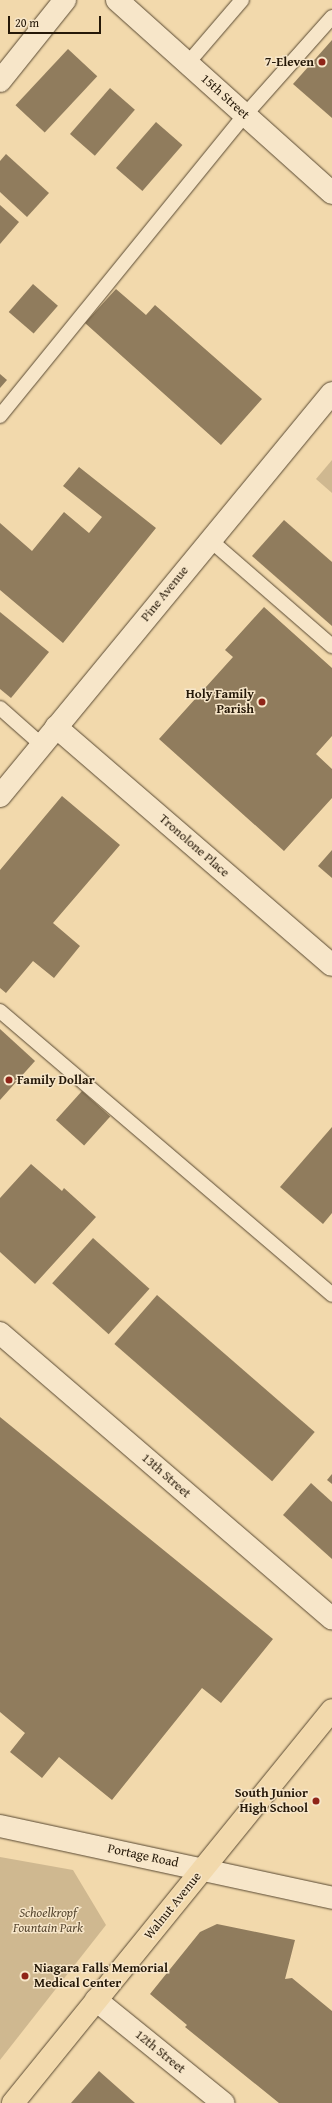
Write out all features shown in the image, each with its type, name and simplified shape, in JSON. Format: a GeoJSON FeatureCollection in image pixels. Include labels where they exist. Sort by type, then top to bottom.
{"type":"FeatureCollection","features":[{"type":"Feature","properties":{"kind":"main road","name":"Walnut Avenue"},"geometry":{"type":"LineString","coordinates":[[13,2103],[332,1710]]}},
{"type":"Feature","properties":{"kind":"street"},"geometry":{"type":"LineString","coordinates":[[0,81],[65,0]]}},
{"type":"Feature","properties":{"kind":"street","name":"15th Street"},"geometry":{"type":"LineString","coordinates":[[117,0],[332,193]]}},
{"type":"Feature","properties":{"kind":"street","name":"Pine Avenue"},"geometry":{"type":"LineString","coordinates":[[0,796],[332,392]]}},
{"type":"Feature","properties":{"kind":"street","name":"Tronolone Place"},"geometry":{"type":"LineString","coordinates":[[56,727],[332,965]]}},
{"type":"Feature","properties":{"kind":"street","name":"13th Street"},"geometry":{"type":"LineString","coordinates":[[0,1333],[332,1619]]}},
{"type":"Feature","properties":{"kind":"street","name":"Portage Road"},"geometry":{"type":"LineString","coordinates":[[0,1826],[332,1898]]}},
{"type":"Feature","properties":{"kind":"street","name":"12th Street"},"geometry":{"type":"LineString","coordinates":[[96,2000],[223,2103]]}},
{"type":"Feature","properties":{"kind":"lane"},"geometry":{"type":"LineString","coordinates":[[188,63],[242,0]]}},
{"type":"Feature","properties":{"kind":"lane"},"geometry":{"type":"LineString","coordinates":[[0,416],[245,115],[332,17]]}},
{"type":"Feature","properties":{"kind":"lane"},"geometry":{"type":"LineString","coordinates":[[210,540],[332,646]]}},
{"type":"Feature","properties":{"kind":"lane"},"geometry":{"type":"LineString","coordinates":[[0,708],[42,745]]}},
{"type":"Feature","properties":{"kind":"lane"},"geometry":{"type":"LineString","coordinates":[[0,1011],[332,1295]]}},
{"type":"Feature","properties":{"kind":"green space"},"geometry":{"type":"Polygon","coordinates":[[[332,460],[332,493],[316,479],[332,460]]]}},
{"type":"Feature","properties":{"kind":"green space","name":"Schoelkropf Fountain Park"},"geometry":{"type":"Polygon","coordinates":[[[0,1857],[73,1870],[106,1925],[0,2060],[0,1857]]]}},
{"type":"Feature","properties":{"kind":"building","name":"7-Eleven"},"geometry":{"type":"Polygon","coordinates":[[[332,40],[332,118],[293,84],[332,40]]]}},
{"type":"Feature","properties":{"kind":"building"},"geometry":{"type":"Polygon","coordinates":[[[68,49],[97,76],[45,133],[15,105],[68,49]]]}},
{"type":"Feature","properties":{"kind":"building"},"geometry":{"type":"Polygon","coordinates":[[[110,88],[135,110],[95,156],[70,134],[110,88]]]}},
{"type":"Feature","properties":{"kind":"building"},"geometry":{"type":"Polygon","coordinates":[[[156,122],[182,145],[142,191],[116,168],[156,122]]]}},
{"type":"Feature","properties":{"kind":"building"},"geometry":{"type":"Polygon","coordinates":[[[6,154],[49,193],[27,217],[0,192],[0,161],[6,154]]]}},
{"type":"Feature","properties":{"kind":"building"},"geometry":{"type":"Polygon","coordinates":[[[0,205],[19,222],[0,244],[0,205]]]}},
{"type":"Feature","properties":{"kind":"building"},"geometry":{"type":"Polygon","coordinates":[[[33,284],[58,306],[34,334],[9,312],[33,284]]]}},
{"type":"Feature","properties":{"kind":"building"},"geometry":{"type":"Polygon","coordinates":[[[116,289],[146,315],[155,305],[262,399],[221,445],[85,323],[116,289]]]}},
{"type":"Feature","properties":{"kind":"building"},"geometry":{"type":"Polygon","coordinates":[[[0,374],[7,380],[0,388],[0,374]]]}},
{"type":"Feature","properties":{"kind":"building"},"geometry":{"type":"Polygon","coordinates":[[[79,467],[156,528],[63,643],[0,590],[0,523],[32,551],[64,512],[89,533],[102,517],[63,486],[79,467]]]}},
{"type":"Feature","properties":{"kind":"building"},"geometry":{"type":"Polygon","coordinates":[[[284,520],[332,562],[332,626],[252,556],[284,520]]]}},
{"type":"Feature","properties":{"kind":"building","name":"Holy Family Parish"},"geometry":{"type":"Polygon","coordinates":[[[264,607],[332,668],[332,736],[316,754],[332,769],[332,798],[284,851],[159,739],[233,657],[225,650],[264,607]]]}},
{"type":"Feature","properties":{"kind":"building"},"geometry":{"type":"Polygon","coordinates":[[[0,612],[49,652],[11,698],[0,689],[0,612]]]}},
{"type":"Feature","properties":{"kind":"building"},"geometry":{"type":"Polygon","coordinates":[[[62,796],[120,845],[53,923],[80,946],[54,978],[33,961],[6,993],[0,988],[0,870],[62,796]]]}},
{"type":"Feature","properties":{"kind":"building"},"geometry":{"type":"Polygon","coordinates":[[[332,850],[332,878],[318,866],[332,850]]]}},
{"type":"Feature","properties":{"kind":"building","name":"Family Dollar"},"geometry":{"type":"Polygon","coordinates":[[[0,1029],[35,1061],[0,1100],[0,1029]]]}},
{"type":"Feature","properties":{"kind":"building"},"geometry":{"type":"Polygon","coordinates":[[[82,1091],[110,1116],[84,1145],[56,1120],[82,1091]]]}},
{"type":"Feature","properties":{"kind":"building"},"geometry":{"type":"Polygon","coordinates":[[[332,1127],[332,1213],[323,1224],[280,1187],[332,1127]]]}},
{"type":"Feature","properties":{"kind":"building"},"geometry":{"type":"Polygon","coordinates":[[[31,1164],[62,1191],[64,1188],[96,1217],[35,1284],[0,1252],[0,1198],[31,1164]]]}},
{"type":"Feature","properties":{"kind":"building"},"geometry":{"type":"Polygon","coordinates":[[[93,1238],[149,1289],[109,1334],[52,1283],[93,1238]]]}},
{"type":"Feature","properties":{"kind":"building"},"geometry":{"type":"Polygon","coordinates":[[[157,1295],[315,1432],[272,1481],[114,1344],[157,1295]]]}},
{"type":"Feature","properties":{"kind":"building"},"geometry":{"type":"Polygon","coordinates":[[[0,1417],[273,1639],[221,1703],[202,1688],[112,1800],[59,1757],[42,1778],[10,1752],[25,1733],[0,1712],[0,1417]]]}},
{"type":"Feature","properties":{"kind":"building"},"geometry":{"type":"Polygon","coordinates":[[[332,1474],[332,1484],[327,1480],[332,1474]]]}},
{"type":"Feature","properties":{"kind":"building"},"geometry":{"type":"Polygon","coordinates":[[[311,1483],[332,1502],[332,1559],[283,1515],[311,1483]]]}},
{"type":"Feature","properties":{"kind":"building"},"geometry":{"type":"Polygon","coordinates":[[[217,1924],[295,1940],[285,1979],[292,1978],[332,2011],[332,2103],[279,2103],[185,2027],[187,2025],[150,1994],[200,1932],[217,1924]]]}},
{"type":"Feature","properties":{"kind":"building"},"geometry":{"type":"Polygon","coordinates":[[[99,2071],[135,2103],[71,2103],[99,2071]]]}},
{"type":"Feature","properties":{"kind":"place","name":"7-Eleven"},"geometry":{"type":"Point","coordinates":[322,62]}},
{"type":"Feature","properties":{"kind":"place","name":"Holy Family Parish"},"geometry":{"type":"Point","coordinates":[262,702]}},
{"type":"Feature","properties":{"kind":"place","name":"Family Dollar"},"geometry":{"type":"Point","coordinates":[9,1080]}},
{"type":"Feature","properties":{"kind":"place","name":"South Junior High School"},"geometry":{"type":"Point","coordinates":[316,1801]}},
{"type":"Feature","properties":{"kind":"place","name":"Niagara Falls Memorial Medical Center"},"geometry":{"type":"Point","coordinates":[25,1976]}}]}
